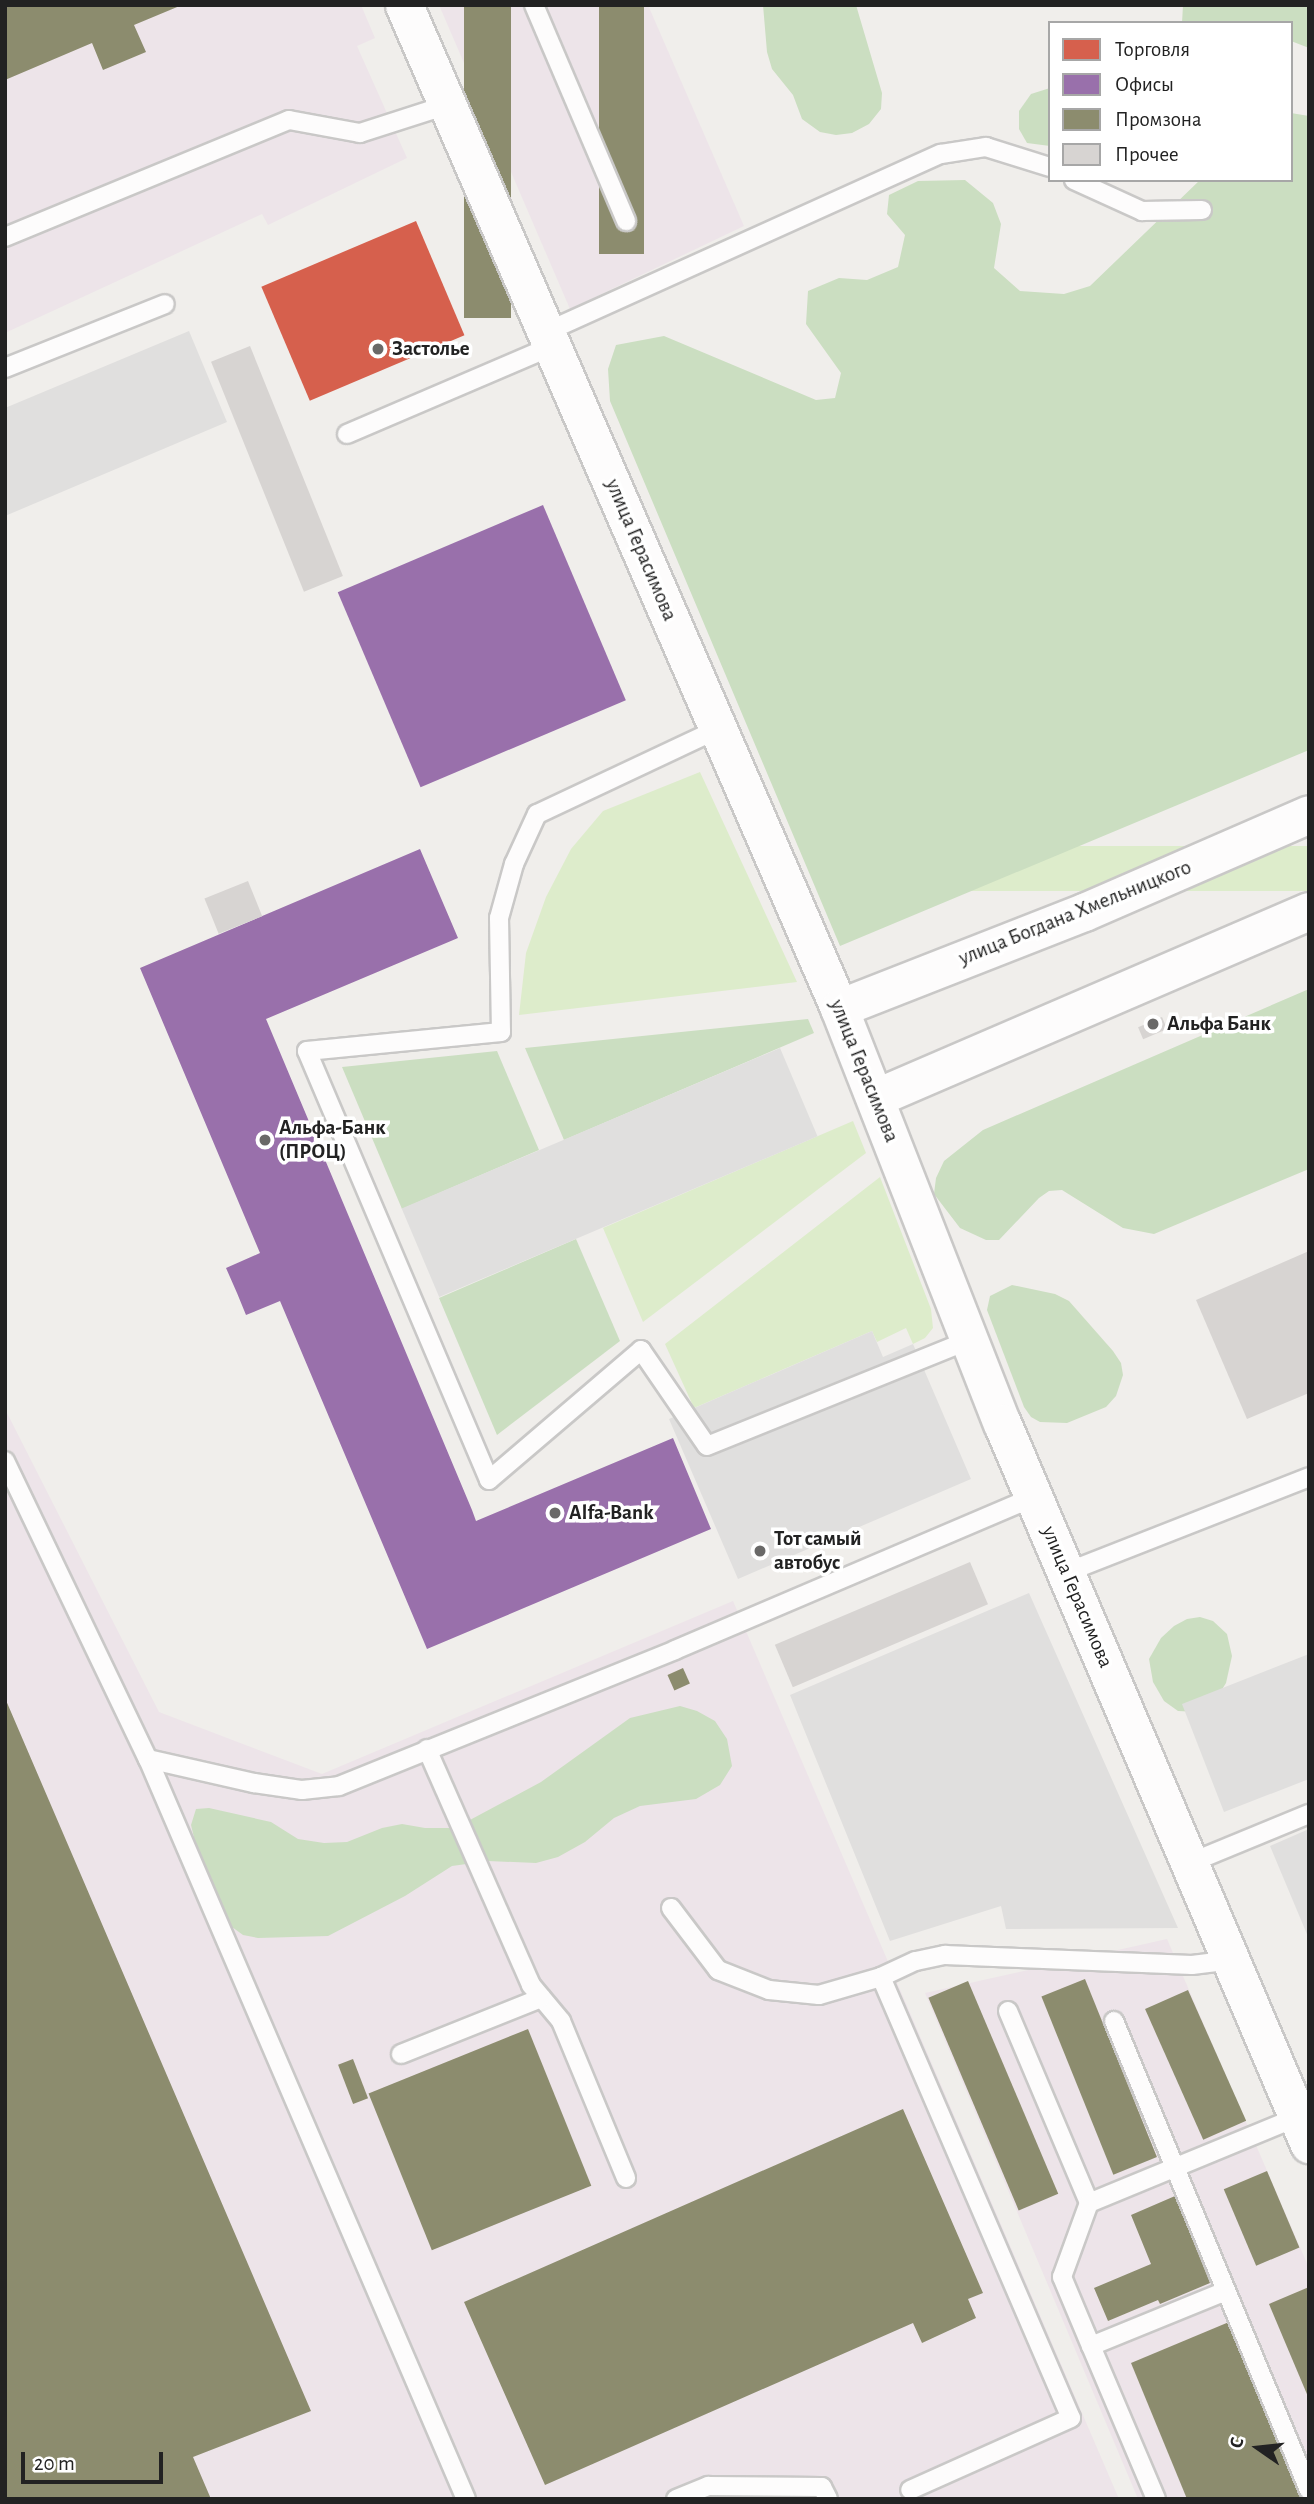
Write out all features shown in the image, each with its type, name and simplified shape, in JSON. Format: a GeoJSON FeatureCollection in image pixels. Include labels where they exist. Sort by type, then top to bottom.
{"type":"FeatureCollection","features":[{"type":"Feature","properties":{"kind":"street","name":"улица Герасимова"},"geometry":{"type":"LineString","coordinates":[[404,5],[877,1097],[969,1340],[1034,1497],[1231,1960],[1305,2125]]}},
{"type":"Feature","properties":{"kind":"street","name":"улица Богдана Хмельницкого"},"geometry":{"type":"LineString","coordinates":[[839,1008],[1084,912],[1309,814]]}},
{"type":"Feature","properties":{"kind":"street"},"geometry":{"type":"LineString","coordinates":[[877,1097],[1309,912]]}},
{"type":"Feature","properties":{"kind":"lane"},"geometry":{"type":"LineString","coordinates":[[534,5],[626,221]]}},
{"type":"Feature","properties":{"kind":"lane"},"geometry":{"type":"LineString","coordinates":[[5,237],[289,120],[360,133],[447,105]]}},
{"type":"Feature","properties":{"kind":"lane"},"geometry":{"type":"LineString","coordinates":[[347,434],[941,154],[986,147],[1048,166]]}},
{"type":"Feature","properties":{"kind":"lane"},"geometry":{"type":"LineString","coordinates":[[1078,182],[1142,211],[1202,210]]}},
{"type":"Feature","properties":{"kind":"lane"},"geometry":{"type":"LineString","coordinates":[[5,368],[165,304]]}},
{"type":"Feature","properties":{"kind":"lane"},"geometry":{"type":"LineString","coordinates":[[718,729],[537,814],[514,864],[499,918],[501,1032],[307,1051],[489,1480],[641,1350],[707,1446],[969,1340]]}},
{"type":"Feature","properties":{"kind":"lane"},"geometry":{"type":"LineString","coordinates":[[5,1461],[148,1759],[466,2499]]}},
{"type":"Feature","properties":{"kind":"lane"},"geometry":{"type":"LineString","coordinates":[[1067,1572],[1309,1477]]}},
{"type":"Feature","properties":{"kind":"lane"},"geometry":{"type":"LineString","coordinates":[[148,1759],[254,1783],[302,1790],[339,1786],[675,1650],[1034,1497]]}},
{"type":"Feature","properties":{"kind":"lane"},"geometry":{"type":"LineString","coordinates":[[427,1749],[531,1985],[561,2021],[626,2178]]}},
{"type":"Feature","properties":{"kind":"lane"},"geometry":{"type":"LineString","coordinates":[[1190,1863],[1309,1814]]}},
{"type":"Feature","properties":{"kind":"lane"},"geometry":{"type":"LineString","coordinates":[[671,1908],[718,1970],[769,1990],[819,1995],[881,1977],[916,1961],[945,1955],[1192,1965],[1231,1960]]}},
{"type":"Feature","properties":{"kind":"lane"},"geometry":{"type":"LineString","coordinates":[[881,1977],[1071,2418],[910,2490]]}},
{"type":"Feature","properties":{"kind":"lane"},"geometry":{"type":"LineString","coordinates":[[401,2054],[541,1998]]}},
{"type":"Feature","properties":{"kind":"lane"},"geometry":{"type":"LineString","coordinates":[[1008,2011],[1089,2203],[1062,2277],[1156,2499]]}},
{"type":"Feature","properties":{"kind":"lane"},"geometry":{"type":"LineString","coordinates":[[1114,2021],[1309,2490]]}},
{"type":"Feature","properties":{"kind":"lane"},"geometry":{"type":"LineString","coordinates":[[1089,2203],[1175,2168],[1305,2125]]}},
{"type":"Feature","properties":{"kind":"lane"},"geometry":{"type":"LineString","coordinates":[[1091,2346],[1226,2291]]}},
{"type":"Feature","properties":{"kind":"lane"},"geometry":{"type":"LineString","coordinates":[[676,2499],[708,2486],[822,2487],[828,2499]]}},
{"type":"Feature","properties":{"kind":"shaded area"},"geometry":{"type":"Polygon","coordinates":[[[5,5],[361,5],[375,38],[357,46],[407,158],[268,225],[262,214],[5,333],[5,5]]]}},
{"type":"Feature","properties":{"kind":"shaded area"},"geometry":{"type":"Polygon","coordinates":[[[439,5],[648,5],[744,226],[570,309],[439,5]]]}},
{"type":"Feature","properties":{"kind":"shaded area"},"geometry":{"type":"Polygon","coordinates":[[[189,331],[227,422],[5,516],[5,408],[189,331]]]}},
{"type":"Feature","properties":{"kind":"shaded area"},"geometry":{"type":"Polygon","coordinates":[[[780,1048],[818,1136],[439,1297],[402,1209],[780,1048]]]}},
{"type":"Feature","properties":{"kind":"shaded area"},"geometry":{"type":"Polygon","coordinates":[[[872,1331],[883,1357],[913,1344],[971,1479],[738,1579],[669,1419],[872,1331]]]}},
{"type":"Feature","properties":{"kind":"shaded area"},"geometry":{"type":"Polygon","coordinates":[[[5,1409],[159,1712],[322,1774],[733,1601],[1119,2499],[5,2499],[5,1409]]]}},
{"type":"Feature","properties":{"kind":"shaded area"},"geometry":{"type":"Polygon","coordinates":[[[1029,1593],[1178,1928],[1006,1929],[1001,1906],[890,1941],[790,1695],[1029,1593]]]}},
{"type":"Feature","properties":{"kind":"shaded area"},"geometry":{"type":"Polygon","coordinates":[[[1309,1654],[1309,1779],[1224,1812],[1182,1704],[1309,1654]]]}},
{"type":"Feature","properties":{"kind":"shaded area"},"geometry":{"type":"Polygon","coordinates":[[[1309,1829],[1309,1939],[1270,1846],[1309,1829]]]}},
{"type":"Feature","properties":{"kind":"shaded area"},"geometry":{"type":"Polygon","coordinates":[[[1167,1939],[1309,2268],[1309,2499],[1138,2499],[925,1993],[1167,1939]]]}},
{"type":"Feature","properties":{"kind":"green space"},"geometry":{"type":"Polygon","coordinates":[[[763,5],[856,5],[882,93],[881,109],[869,124],[852,133],[836,135],[820,132],[802,119],[793,95],[772,69],[767,52],[763,5]]]}},
{"type":"Feature","properties":{"kind":"green space"},"geometry":{"type":"Polygon","coordinates":[[[1183,5],[1309,5],[1309,48],[1293,42],[1293,21],[1182,21],[1183,5]]]}},
{"type":"Feature","properties":{"kind":"green space"},"geometry":{"type":"Polygon","coordinates":[[[1048,89],[1048,146],[1027,143],[1019,129],[1019,111],[1031,94],[1048,89]]]}},
{"type":"Feature","properties":{"kind":"green space"},"geometry":{"type":"Polygon","coordinates":[[[1293,113],[1309,116],[1309,750],[840,946],[610,401],[608,369],[616,345],[664,336],[816,400],[835,398],[841,373],[806,324],[808,291],[839,278],[867,280],[898,267],[905,235],[887,214],[889,195],[918,181],[965,180],[993,203],[1001,224],[994,268],[1020,291],[1064,294],[1090,286],[1198,182],[1293,182],[1293,113]]]}},
{"type":"Feature","properties":{"kind":"green space"},"geometry":{"type":"Polygon","coordinates":[[[700,772],[797,982],[519,1015],[526,953],[546,897],[571,849],[603,811],[700,772]]]}},
{"type":"Feature","properties":{"kind":"green space"},"geometry":{"type":"Polygon","coordinates":[[[859,846],[1309,846],[1309,891],[859,891],[859,846]]]}},
{"type":"Feature","properties":{"kind":"green space"},"geometry":{"type":"Polygon","coordinates":[[[1309,989],[1309,1169],[1154,1234],[1123,1228],[1062,1190],[1049,1191],[1039,1198],[999,1240],[986,1240],[960,1228],[934,1194],[936,1178],[944,1161],[983,1130],[1309,989]]]}},
{"type":"Feature","properties":{"kind":"green space"},"geometry":{"type":"Polygon","coordinates":[[[808,1019],[814,1033],[564,1140],[525,1048],[808,1019]]]}},
{"type":"Feature","properties":{"kind":"green space"},"geometry":{"type":"Polygon","coordinates":[[[497,1051],[539,1150],[402,1209],[342,1067],[497,1051]]]}},
{"type":"Feature","properties":{"kind":"green space"},"geometry":{"type":"Polygon","coordinates":[[[853,1121],[866,1153],[643,1322],[603,1228],[853,1121]]]}},
{"type":"Feature","properties":{"kind":"green space"},"geometry":{"type":"Polygon","coordinates":[[[880,1177],[931,1309],[933,1328],[925,1338],[913,1344],[906,1328],[877,1342],[872,1331],[694,1408],[665,1344],[880,1177]]]}},
{"type":"Feature","properties":{"kind":"green space"},"geometry":{"type":"Polygon","coordinates":[[[576,1239],[620,1341],[497,1435],[439,1298],[576,1239]]]}},
{"type":"Feature","properties":{"kind":"green space"},"geometry":{"type":"Polygon","coordinates":[[[1012,1285],[1055,1294],[1069,1301],[1113,1351],[1121,1363],[1123,1375],[1116,1396],[1106,1407],[1067,1423],[1040,1422],[1031,1417],[1024,1407],[987,1310],[990,1296],[1012,1285]]]}},
{"type":"Feature","properties":{"kind":"green space"},"geometry":{"type":"Polygon","coordinates":[[[1200,1617],[1213,1621],[1227,1634],[1232,1656],[1226,1683],[1213,1704],[1198,1712],[1178,1711],[1164,1701],[1153,1682],[1149,1659],[1161,1638],[1174,1626],[1187,1619],[1200,1617]]]}},
{"type":"Feature","properties":{"kind":"green space"},"geometry":{"type":"Polygon","coordinates":[[[680,1706],[697,1711],[715,1721],[727,1739],[732,1766],[720,1785],[696,1799],[640,1806],[614,1818],[585,1842],[558,1857],[536,1863],[488,1861],[452,1866],[405,1896],[328,1936],[258,1938],[243,1935],[232,1927],[217,1906],[198,1854],[191,1825],[196,1809],[209,1808],[271,1822],[298,1839],[324,1843],[347,1842],[382,1828],[402,1824],[425,1828],[455,1828],[541,1782],[630,1718],[680,1706]]]}},
{"type":"Feature","properties":{"kind":"building: Торговля"},"geometry":{"type":"Polygon","coordinates":[[[416,221],[464,335],[310,401],[261,287],[416,221]]]}},
{"type":"Feature","properties":{"kind":"building: Офисы"},"geometry":{"type":"Polygon","coordinates":[[[543,505],[626,700],[421,787],[338,592],[543,505]]]}},
{"type":"Feature","properties":{"kind":"building: Офисы","name":"Альфа-Банк (ПРОЦ)"},"geometry":{"type":"Polygon","coordinates":[[[420,849],[458,938],[266,1019],[476,1521],[673,1438],[711,1529],[427,1649],[280,1301],[246,1315],[226,1268],[260,1253],[140,968],[420,849]]]}},
{"type":"Feature","properties":{"kind":"building: Промзона"},"geometry":{"type":"Polygon","coordinates":[[[5,5],[182,5],[134,25],[146,52],[103,70],[92,43],[5,80],[5,5]]]}},
{"type":"Feature","properties":{"kind":"building: Промзона"},"geometry":{"type":"Polygon","coordinates":[[[464,5],[511,5],[511,318],[464,318],[464,5]]]}},
{"type":"Feature","properties":{"kind":"building: Промзона"},"geometry":{"type":"Polygon","coordinates":[[[599,5],[644,5],[644,254],[599,254],[599,5]]]}},
{"type":"Feature","properties":{"kind":"building: Промзона"},"geometry":{"type":"Polygon","coordinates":[[[683,1668],[690,1684],[674,1690],[667,1675],[683,1668]]]}},
{"type":"Feature","properties":{"kind":"building: Промзона"},"geometry":{"type":"Polygon","coordinates":[[[5,1698],[311,2411],[193,2457],[211,2499],[5,2499],[5,1698]]]}},
{"type":"Feature","properties":{"kind":"building: Промзона"},"geometry":{"type":"Polygon","coordinates":[[[1085,1979],[1157,2157],[1113,2175],[1041,1997],[1085,1979]]]}},
{"type":"Feature","properties":{"kind":"building: Промзона"},"geometry":{"type":"Polygon","coordinates":[[[968,1981],[1058,2194],[1019,2210],[928,1998],[968,1981]]]}},
{"type":"Feature","properties":{"kind":"building: Промзона"},"geometry":{"type":"Polygon","coordinates":[[[1188,1990],[1246,2121],[1203,2140],[1145,2009],[1188,1990]]]}},
{"type":"Feature","properties":{"kind":"building: Промзона"},"geometry":{"type":"Polygon","coordinates":[[[528,2029],[591,2186],[432,2250],[369,2093],[528,2029]]]}},
{"type":"Feature","properties":{"kind":"building: Промзона"},"geometry":{"type":"Polygon","coordinates":[[[353,2059],[368,2098],[353,2104],[338,2065],[353,2059]]]}},
{"type":"Feature","properties":{"kind":"building: Промзона"},"geometry":{"type":"Polygon","coordinates":[[[903,2109],[983,2293],[968,2299],[976,2318],[922,2343],[913,2323],[545,2485],[464,2302],[903,2109]]]}},
{"type":"Feature","properties":{"kind":"building: Промзона"},"geometry":{"type":"Polygon","coordinates":[[[1267,2171],[1299,2247],[1256,2266],[1224,2189],[1267,2171]]]}},
{"type":"Feature","properties":{"kind":"building: Промзона"},"geometry":{"type":"Polygon","coordinates":[[[1175,2196],[1210,2283],[1160,2304],[1158,2300],[1108,2321],[1094,2288],[1151,2264],[1131,2215],[1175,2196]]]}},
{"type":"Feature","properties":{"kind":"building: Промзона"},"geometry":{"type":"Polygon","coordinates":[[[1309,2287],[1309,2399],[1269,2304],[1309,2287]]]}},
{"type":"Feature","properties":{"kind":"building: Промзона"},"geometry":{"type":"Polygon","coordinates":[[[1229,2322],[1303,2499],[1187,2499],[1131,2363],[1229,2322]]]}},
{"type":"Feature","properties":{"kind":"building: Прочее"},"geometry":{"type":"Polygon","coordinates":[[[250,346],[343,576],[304,592],[211,362],[250,346]]]}},
{"type":"Feature","properties":{"kind":"building: Прочее"},"geometry":{"type":"Polygon","coordinates":[[[248,881],[262,916],[219,934],[204,899],[248,881]]]}},
{"type":"Feature","properties":{"kind":"building: Прочее"},"geometry":{"type":"Polygon","coordinates":[[[1162,1017],[1167,1029],[1143,1039],[1138,1027],[1162,1017]]]}},
{"type":"Feature","properties":{"kind":"building: Прочее"},"geometry":{"type":"Polygon","coordinates":[[[1309,1251],[1309,1393],[1247,1419],[1196,1300],[1309,1251]]]}},
{"type":"Feature","properties":{"kind":"building: Прочее"},"geometry":{"type":"Polygon","coordinates":[[[970,1562],[988,1604],[793,1687],[775,1645],[970,1562]]]}},
{"type":"Feature","properties":{"kind":"place","name":"Застолье"},"geometry":{"type":"Point","coordinates":[378,349]}},
{"type":"Feature","properties":{"kind":"place","name":"Альфа Банк"},"geometry":{"type":"Point","coordinates":[1153,1024]}},
{"type":"Feature","properties":{"kind":"place","name":"Альфа-Банк (ПРОЦ)"},"geometry":{"type":"Point","coordinates":[265,1140]}},
{"type":"Feature","properties":{"kind":"place","name":"Alfa-Bank"},"geometry":{"type":"Point","coordinates":[555,1513]}},
{"type":"Feature","properties":{"kind":"place","name":"Тот самый автобус"},"geometry":{"type":"Point","coordinates":[760,1551]}}]}
